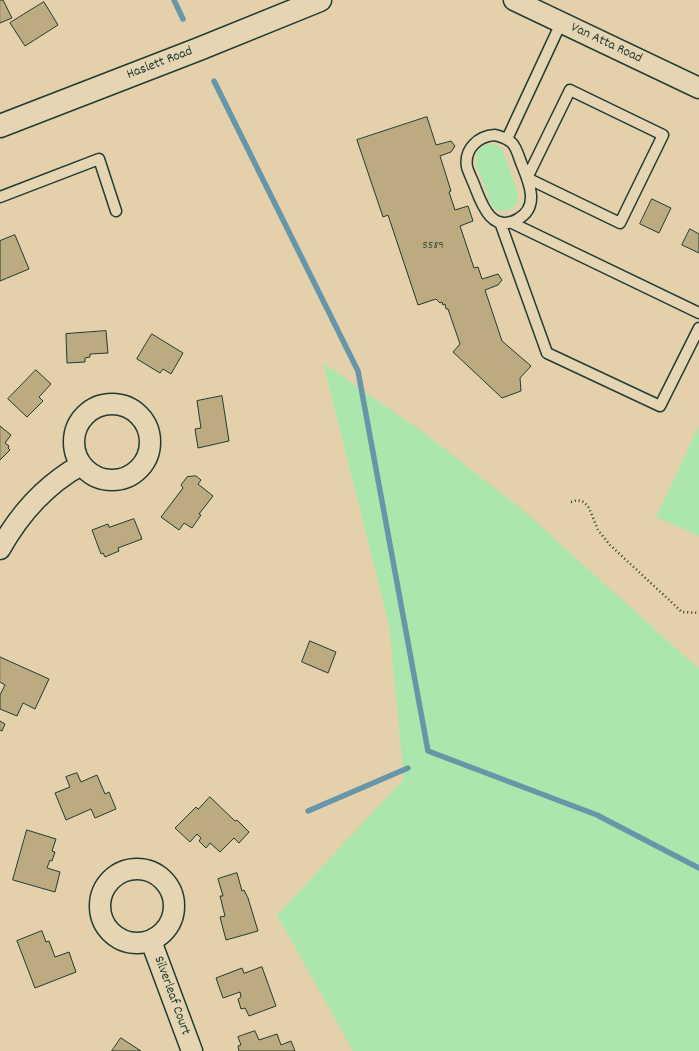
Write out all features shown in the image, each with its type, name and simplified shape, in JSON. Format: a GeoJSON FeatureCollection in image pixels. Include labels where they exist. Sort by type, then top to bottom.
{"type":"FeatureCollection","features":[{"type":"Feature","properties":{"kind":"street","name":"Haslett Road"},"geometry":{"type":"LineString","coordinates":[[0,126],[206,47],[320,0]]}},
{"type":"Feature","properties":{"kind":"street","name":"Van Atta Road"},"geometry":{"type":"LineString","coordinates":[[514,0],[699,88]]}},
{"type":"Feature","properties":{"kind":"street"},"geometry":{"type":"LineString","coordinates":[[0,549],[28,507],[63,475],[81,465]]}},
{"type":"Feature","properties":{"kind":"street","name":"Silverleaf Court"},"geometry":{"type":"LineString","coordinates":[[151,941],[192,1051]]}},
{"type":"Feature","properties":{"kind":"lane"},"geometry":{"type":"LineString","coordinates":[[507,139],[561,23]]}},
{"type":"Feature","properties":{"kind":"lane"},"geometry":{"type":"LineString","coordinates":[[570,90],[663,135],[620,223],[527,178],[570,90]]}},
{"type":"Feature","properties":{"kind":"lane"},"geometry":{"type":"LineString","coordinates":[[505,222],[518,220],[529,208],[531,192],[515,148],[507,139],[495,135],[487,136],[480,139],[469,151],[467,167],[483,208],[488,215],[699,313]]}},
{"type":"Feature","properties":{"kind":"lane"},"geometry":{"type":"LineString","coordinates":[[0,197],[99,159],[116,211]]}},
{"type":"Feature","properties":{"kind":"lane"},"geometry":{"type":"LineString","coordinates":[[505,222],[547,353],[660,406],[699,328]]}},
{"type":"Feature","properties":{"kind":"path"},"geometry":{"type":"LineString","coordinates":[[571,502],[577,500],[584,502],[589,508],[598,530],[610,545],[682,612],[699,613]]}},
{"type":"Feature","properties":{"kind":"green space"},"geometry":{"type":"Polygon","coordinates":[[[486,144],[497,145],[502,149],[518,192],[517,204],[508,211],[497,210],[492,206],[476,164],[477,152],[486,144]]]}},
{"type":"Feature","properties":{"kind":"green space"},"geometry":{"type":"Polygon","coordinates":[[[323,363],[423,432],[524,511],[699,669],[699,1051],[353,1051],[277,915],[404,779],[389,625],[323,363]]]}},
{"type":"Feature","properties":{"kind":"green space"},"geometry":{"type":"Polygon","coordinates":[[[699,426],[699,536],[656,517],[699,426]]]}},
{"type":"Feature","properties":{"kind":"building"},"geometry":{"type":"Polygon","coordinates":[[[0,0],[3,0],[12,18],[0,23],[0,0]]]}},
{"type":"Feature","properties":{"kind":"building"},"geometry":{"type":"Polygon","coordinates":[[[44,2],[58,25],[25,46],[10,23],[44,2]]]}},
{"type":"Feature","properties":{"kind":"building"},"geometry":{"type":"Polygon","coordinates":[[[427,117],[436,145],[451,141],[455,146],[451,152],[440,156],[451,191],[449,192],[455,210],[468,206],[473,221],[460,226],[474,268],[478,267],[482,279],[498,274],[502,280],[498,285],[485,290],[502,341],[531,366],[520,378],[521,391],[502,398],[453,352],[460,344],[445,304],[443,305],[442,302],[440,303],[436,299],[418,305],[388,215],[383,217],[357,140],[427,117]]]}},
{"type":"Feature","properties":{"kind":"building"},"geometry":{"type":"Polygon","coordinates":[[[652,199],[671,208],[659,233],[640,224],[652,199]]]}},
{"type":"Feature","properties":{"kind":"building"},"geometry":{"type":"Polygon","coordinates":[[[690,229],[699,234],[699,253],[682,245],[690,229]]]}},
{"type":"Feature","properties":{"kind":"building"},"geometry":{"type":"Polygon","coordinates":[[[15,235],[29,269],[0,281],[0,241],[15,235]]]}},
{"type":"Feature","properties":{"kind":"building"},"geometry":{"type":"Polygon","coordinates":[[[106,331],[108,353],[90,354],[90,357],[85,358],[85,362],[67,363],[66,334],[106,331]]]}},
{"type":"Feature","properties":{"kind":"building"},"geometry":{"type":"Polygon","coordinates":[[[152,334],[183,353],[171,374],[163,369],[160,373],[137,359],[152,334]]]}},
{"type":"Feature","properties":{"kind":"building"},"geometry":{"type":"Polygon","coordinates":[[[36,370],[51,384],[39,397],[43,401],[27,417],[8,399],[36,370]]]}},
{"type":"Feature","properties":{"kind":"building"},"geometry":{"type":"Polygon","coordinates":[[[222,396],[229,441],[198,448],[195,429],[201,428],[197,401],[222,396]]]}},
{"type":"Feature","properties":{"kind":"building"},"geometry":{"type":"Polygon","coordinates":[[[0,426],[11,435],[5,443],[9,446],[8,448],[10,450],[0,460],[0,426]]]}},
{"type":"Feature","properties":{"kind":"building"},"geometry":{"type":"Polygon","coordinates":[[[196,476],[201,480],[198,484],[213,496],[199,514],[201,515],[192,528],[184,523],[179,530],[161,517],[183,488],[181,485],[187,477],[196,476]]]}},
{"type":"Feature","properties":{"kind":"building"},"geometry":{"type":"Polygon","coordinates":[[[134,519],[142,539],[118,548],[119,551],[105,557],[103,553],[101,554],[92,530],[108,524],[109,527],[134,519]]]}},
{"type":"Feature","properties":{"kind":"building"},"geometry":{"type":"Polygon","coordinates":[[[310,641],[336,652],[328,673],[302,662],[310,641]]]}},
{"type":"Feature","properties":{"kind":"building"},"geometry":{"type":"Polygon","coordinates":[[[0,657],[49,679],[35,709],[23,703],[17,716],[0,709],[0,695],[5,685],[0,682],[0,657]]]}},
{"type":"Feature","properties":{"kind":"building"},"geometry":{"type":"Polygon","coordinates":[[[0,721],[5,724],[2,731],[0,730],[0,721]]]}},
{"type":"Feature","properties":{"kind":"building"},"geometry":{"type":"Polygon","coordinates":[[[77,773],[81,782],[97,775],[105,794],[109,792],[116,809],[95,818],[91,809],[66,820],[55,793],[70,787],[66,777],[77,773]]]}},
{"type":"Feature","properties":{"kind":"building"},"geometry":{"type":"Polygon","coordinates":[[[210,797],[249,832],[239,843],[234,838],[220,852],[210,843],[206,848],[199,841],[201,838],[197,834],[190,842],[175,828],[196,807],[198,809],[210,797]]]}},
{"type":"Feature","properties":{"kind":"building"},"geometry":{"type":"Polygon","coordinates":[[[27,830],[56,839],[52,851],[55,852],[52,861],[50,860],[47,868],[60,872],[55,892],[13,880],[27,830]]]}},
{"type":"Feature","properties":{"kind":"building"},"geometry":{"type":"Polygon","coordinates":[[[237,873],[242,891],[244,890],[248,898],[258,931],[226,940],[220,917],[225,916],[220,896],[223,896],[218,879],[237,873]]]}},
{"type":"Feature","properties":{"kind":"building"},"geometry":{"type":"Polygon","coordinates":[[[42,931],[46,942],[49,941],[55,957],[69,952],[76,972],[35,988],[17,941],[42,931]]]}},
{"type":"Feature","properties":{"kind":"building"},"geometry":{"type":"Polygon","coordinates":[[[262,967],[276,1006],[249,1016],[245,1008],[241,1009],[238,999],[241,997],[240,992],[223,998],[216,978],[242,968],[244,973],[262,967]]]}},
{"type":"Feature","properties":{"kind":"building"},"geometry":{"type":"Polygon","coordinates":[[[255,1031],[259,1040],[277,1034],[281,1045],[291,1041],[295,1051],[239,1051],[238,1046],[241,1045],[238,1037],[255,1031]]]}},
{"type":"Feature","properties":{"kind":"building"},"geometry":{"type":"Polygon","coordinates":[[[121,1038],[141,1051],[112,1051],[121,1038]]]}},
{"type":"Feature","properties":{"kind":"waterway"},"geometry":{"type":"LineString","coordinates":[[174,0],[183,19]]}},
{"type":"Feature","properties":{"kind":"waterway"},"geometry":{"type":"LineString","coordinates":[[214,81],[358,371],[428,751],[597,815],[699,868]]}},
{"type":"Feature","properties":{"kind":"waterway"},"geometry":{"type":"LineString","coordinates":[[308,811],[408,768]]}}]}
